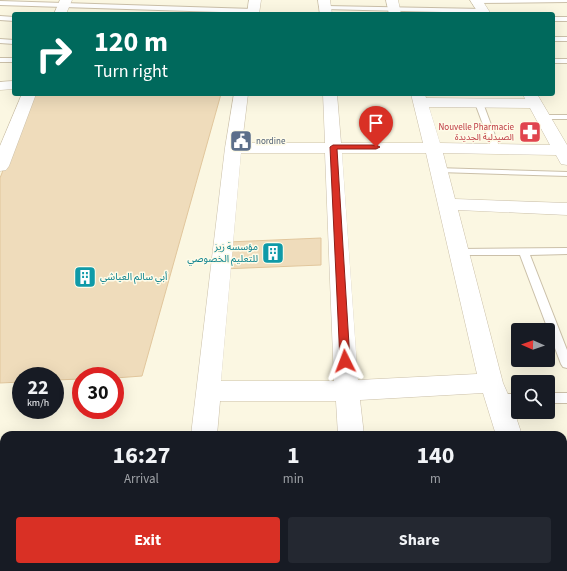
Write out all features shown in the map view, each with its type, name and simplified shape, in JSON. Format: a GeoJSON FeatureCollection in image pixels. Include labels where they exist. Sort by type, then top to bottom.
{"type":"FeatureCollection","features":[{"type":"Feature","properties":{"kind":"street"},"geometry":{"type":"LineString","coordinates":[[0,86],[12,85]]}},
{"type":"Feature","properties":{"kind":"street"},"geometry":{"type":"LineString","coordinates":[[0,164],[28,96]]}},
{"type":"Feature","properties":{"kind":"street"},"geometry":{"type":"LineString","coordinates":[[204,431],[233,148],[241,96]]}},
{"type":"Feature","properties":{"kind":"street"},"geometry":{"type":"LineString","coordinates":[[330,96],[346,391],[351,431]]}},
{"type":"Feature","properties":{"kind":"street"},"geometry":{"type":"LineString","coordinates":[[508,431],[503,394],[459,252],[439,170],[419,98],[479,103],[536,105],[565,154]]}},
{"type":"Feature","properties":{"kind":"street"},"geometry":{"type":"LineString","coordinates":[[233,148],[333,147],[496,149],[565,154]]}},
{"type":"Feature","properties":{"kind":"street"},"geometry":{"type":"LineString","coordinates":[[447,204],[567,209]]}},
{"type":"Feature","properties":{"kind":"street"},"geometry":{"type":"LineString","coordinates":[[209,391],[346,391],[503,394]]}},
{"type":"Feature","properties":{"kind":"lane"},"geometry":{"type":"LineString","coordinates":[[325,8],[481,7],[567,0]]}},
{"type":"Feature","properties":{"kind":"lane"},"geometry":{"type":"LineString","coordinates":[[0,3],[63,6],[254,8]]}},
{"type":"Feature","properties":{"kind":"lane"},"geometry":{"type":"LineString","coordinates":[[0,18],[12,19]]}},
{"type":"Feature","properties":{"kind":"lane"},"geometry":{"type":"LineString","coordinates":[[555,19],[567,18]]}},
{"type":"Feature","properties":{"kind":"lane"},"geometry":{"type":"LineString","coordinates":[[555,39],[567,39]]}},
{"type":"Feature","properties":{"kind":"lane"},"geometry":{"type":"LineString","coordinates":[[0,41],[12,42]]}},
{"type":"Feature","properties":{"kind":"lane"},"geometry":{"type":"LineString","coordinates":[[0,60],[12,60]]}},
{"type":"Feature","properties":{"kind":"lane"},"geometry":{"type":"LineString","coordinates":[[555,61],[567,61]]}},
{"type":"Feature","properties":{"kind":"lane"},"geometry":{"type":"LineString","coordinates":[[479,103],[496,149]]}},
{"type":"Feature","properties":{"kind":"lane"},"geometry":{"type":"LineString","coordinates":[[536,105],[567,117]]}},
{"type":"Feature","properties":{"kind":"lane"},"geometry":{"type":"LineString","coordinates":[[439,170],[567,174]]}},
{"type":"Feature","properties":{"kind":"lane"},"geometry":{"type":"LineString","coordinates":[[459,252],[567,251]]}},
{"type":"Feature","properties":{"kind":"lane"},"geometry":{"type":"LineString","coordinates":[[524,252],[567,364]]}},
{"type":"Feature","properties":{"kind":"lane"},"geometry":{"type":"LineString","coordinates":[[555,398],[567,398]]}},
{"type":"Feature","properties":{"kind":"building","name":"أبي سالم العياشي"},"geometry":{"type":"Polygon","coordinates":[[[32,96],[220,96],[142,376],[124,377],[124,367],[72,367],[72,379],[64,380],[64,367],[12,367],[12,382],[0,383],[0,178],[32,96]]]}},
{"type":"Feature","properties":{"kind":"building","name":"مؤسسة زيز للتعليم الخصوصي"},"geometry":{"type":"Polygon","coordinates":[[[321,238],[321,265],[222,269],[228,242],[321,238]]]}},
{"type":"Feature","properties":{"kind":"place","name":"Nouvelle Pharmacie الصيدلية الجديدة"},"geometry":{"type":"Point","coordinates":[530,132]}},
{"type":"Feature","properties":{"kind":"place","name":"nordine"},"geometry":{"type":"Point","coordinates":[241,141]}},
{"type":"Feature","properties":{"kind":"place","name":"مؤسسة زيز للتعليم الخصوصي"},"geometry":{"type":"Point","coordinates":[273,253]}},
{"type":"Feature","properties":{"kind":"place","name":"أبي سالم العياشي"},"geometry":{"type":"Point","coordinates":[85,277]}},
{"type":"Feature","properties":{"kind":"route"},"geometry":{"type":"LineString","coordinates":[[345,361],[333,147],[376,147]]}}]}
